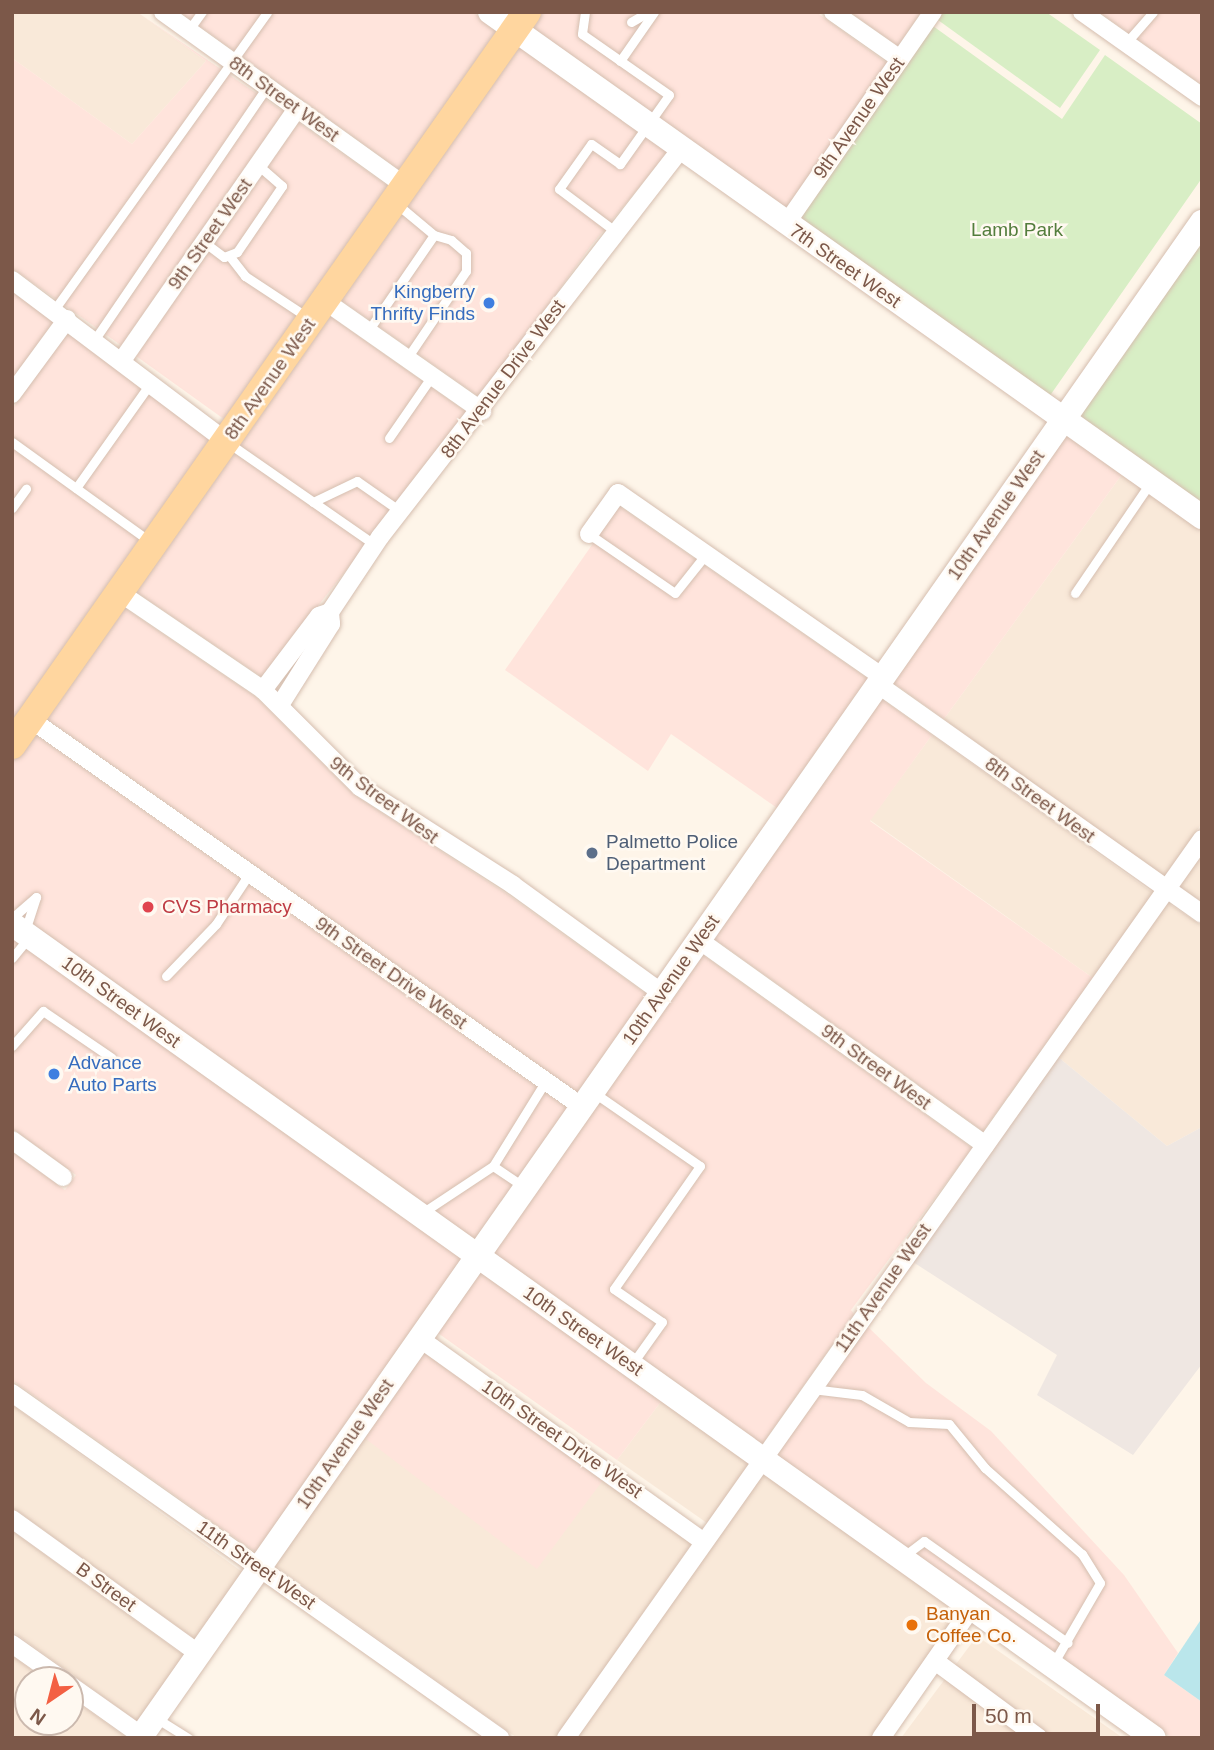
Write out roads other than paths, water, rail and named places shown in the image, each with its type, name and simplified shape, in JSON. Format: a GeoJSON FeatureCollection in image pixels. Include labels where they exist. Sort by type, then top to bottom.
{"type":"FeatureCollection","features":[{"type":"Feature","properties":{"kind":"main road","name":"8th Avenue West"},"geometry":{"type":"LineString","coordinates":[[12,745],[521,22]]}},
{"type":"Feature","properties":{"kind":"street","name":"8th Street West"},"geometry":{"type":"LineString","coordinates":[[163,12],[297,109],[399,194]]}},
{"type":"Feature","properties":{"kind":"street","name":"7th Street West"},"geometry":{"type":"LineString","coordinates":[[490,12],[521,22],[648,126],[1202,517]]}},
{"type":"Feature","properties":{"kind":"street"},"geometry":{"type":"LineString","coordinates":[[833,12],[900,60]]}},
{"type":"Feature","properties":{"kind":"street","name":"9th Avenue West"},"geometry":{"type":"LineString","coordinates":[[786,224],[933,12]]}},
{"type":"Feature","properties":{"kind":"street"},"geometry":{"type":"LineString","coordinates":[[1082,12],[1202,97]]}},
{"type":"Feature","properties":{"kind":"street","name":"9th Street West"},"geometry":{"type":"LineString","coordinates":[[123,359],[297,109]]}},
{"type":"Feature","properties":{"kind":"street","name":"8th Avenue Drive West"},"geometry":{"type":"LineString","coordinates":[[263,690],[319,616],[330,612],[400,511],[482,411],[615,232],[681,149]]}},
{"type":"Feature","properties":{"kind":"street","name":"10th Avenue West"},"geometry":{"type":"LineString","coordinates":[[145,1730],[1202,222]]}},
{"type":"Feature","properties":{"kind":"street"},"geometry":{"type":"LineString","coordinates":[[12,280],[152,380],[226,441]]}},
{"type":"Feature","properties":{"kind":"street"},"geometry":{"type":"LineString","coordinates":[[318,310],[368,331],[482,411]]}},
{"type":"Feature","properties":{"kind":"street"},"geometry":{"type":"LineString","coordinates":[[12,394],[60,314]]}},
{"type":"Feature","properties":{"kind":"street","name":"8th Street West"},"geometry":{"type":"LineString","coordinates":[[589,534],[618,493],[1202,914]]}},
{"type":"Feature","properties":{"kind":"street","name":"9th Street West"},"geometry":{"type":"LineString","coordinates":[[119,592],[263,690],[360,787],[513,885],[662,993]]}},
{"type":"Feature","properties":{"kind":"street","name":"8th Avenue Drive West"},"geometry":{"type":"LineString","coordinates":[[280,705],[331,624],[330,612]]}},
{"type":"Feature","properties":{"kind":"street","name":"9th Street Drive West"},"geometry":{"type":"LineString","coordinates":[[30,719],[545,1082],[586,1098]]}},
{"type":"Feature","properties":{"kind":"street","name":"11th Avenue West"},"geometry":{"type":"LineString","coordinates":[[566,1738],[1202,839]]}},
{"type":"Feature","properties":{"kind":"street","name":"10th Street West"},"geometry":{"type":"LineString","coordinates":[[19,928],[1154,1738]]}},
{"type":"Feature","properties":{"kind":"street","name":"9th Street West"},"geometry":{"type":"LineString","coordinates":[[699,940],[985,1144]]}},
{"type":"Feature","properties":{"kind":"street"},"geometry":{"type":"LineString","coordinates":[[12,1140],[63,1177]]}},
{"type":"Feature","properties":{"kind":"street","name":"10th Street Drive West"},"geometry":{"type":"LineString","coordinates":[[419,1338],[704,1542]]}},
{"type":"Feature","properties":{"kind":"street","name":"11th Street West"},"geometry":{"type":"LineString","coordinates":[[12,1392],[500,1738]]}},
{"type":"Feature","properties":{"kind":"street","name":"B Street"},"geometry":{"type":"LineString","coordinates":[[12,1519],[199,1654]]}},
{"type":"Feature","properties":{"kind":"street"},"geometry":{"type":"LineString","coordinates":[[891,1734],[935,1661],[972,1607]]}},
{"type":"Feature","properties":{"kind":"street"},"geometry":{"type":"LineString","coordinates":[[12,1643],[44,1666]]}},
{"type":"Feature","properties":{"kind":"street"},"geometry":{"type":"LineString","coordinates":[[935,1661],[1038,1738]]}},
{"type":"Feature","properties":{"kind":"street"},"geometry":{"type":"LineString","coordinates":[[84,1693],[145,1730]]}},
{"type":"Feature","properties":{"kind":"lane"},"geometry":{"type":"LineString","coordinates":[[188,31],[202,12]]}},
{"type":"Feature","properties":{"kind":"lane"},"geometry":{"type":"LineString","coordinates":[[60,314],[267,12]]}},
{"type":"Feature","properties":{"kind":"lane"},"geometry":{"type":"LineString","coordinates":[[585,12],[582,34],[669,95],[620,164],[591,144],[559,190],[615,232]]}},
{"type":"Feature","properties":{"kind":"lane"},"geometry":{"type":"LineString","coordinates":[[631,22],[648,12]]}},
{"type":"Feature","properties":{"kind":"lane"},"geometry":{"type":"LineString","coordinates":[[620,61],[654,12]]}},
{"type":"Feature","properties":{"kind":"lane"},"geometry":{"type":"LineString","coordinates":[[1126,43],[1153,12]]}},
{"type":"Feature","properties":{"kind":"lane"},"geometry":{"type":"LineString","coordinates":[[95,339],[267,87]]}},
{"type":"Feature","properties":{"kind":"lane"},"geometry":{"type":"LineString","coordinates":[[231,258],[282,186],[258,165]]}},
{"type":"Feature","properties":{"kind":"lane"},"geometry":{"type":"LineString","coordinates":[[399,194],[434,235],[451,240],[468,260],[407,358]]}},
{"type":"Feature","properties":{"kind":"lane"},"geometry":{"type":"LineString","coordinates":[[368,331],[434,235]]}},
{"type":"Feature","properties":{"kind":"lane"},"geometry":{"type":"LineString","coordinates":[[204,243],[231,258],[245,276],[318,310]]}},
{"type":"Feature","properties":{"kind":"lane"},"geometry":{"type":"LineString","coordinates":[[388,438],[432,376]]}},
{"type":"Feature","properties":{"kind":"lane"},"geometry":{"type":"LineString","coordinates":[[76,488],[152,380]]}},
{"type":"Feature","properties":{"kind":"lane"},"geometry":{"type":"LineString","coordinates":[[226,441],[375,545]]}},
{"type":"Feature","properties":{"kind":"lane"},"geometry":{"type":"LineString","coordinates":[[12,442],[153,544]]}},
{"type":"Feature","properties":{"kind":"lane"},"geometry":{"type":"LineString","coordinates":[[313,502],[357,481],[400,511]]}},
{"type":"Feature","properties":{"kind":"lane"},"geometry":{"type":"LineString","coordinates":[[1075,593],[1152,481]]}},
{"type":"Feature","properties":{"kind":"lane"},"geometry":{"type":"LineString","coordinates":[[12,508],[26,489]]}},
{"type":"Feature","properties":{"kind":"lane"},"geometry":{"type":"LineString","coordinates":[[589,534],[675,593],[706,554]]}},
{"type":"Feature","properties":{"kind":"lane"},"geometry":{"type":"LineString","coordinates":[[166,976],[216,924],[249,873]]}},
{"type":"Feature","properties":{"kind":"lane"},"geometry":{"type":"LineString","coordinates":[[12,958],[19,928]]}},
{"type":"Feature","properties":{"kind":"lane"},"geometry":{"type":"LineString","coordinates":[[12,1046],[43,1011],[113,1058]]}},
{"type":"Feature","properties":{"kind":"lane"},"geometry":{"type":"LineString","coordinates":[[420,1215],[493,1166],[545,1082]]}},
{"type":"Feature","properties":{"kind":"lane"},"geometry":{"type":"LineString","coordinates":[[586,1098],[700,1166],[614,1289],[662,1322],[631,1365]]}},
{"type":"Feature","properties":{"kind":"lane"},"geometry":{"type":"LineString","coordinates":[[493,1166],[525,1187]]}},
{"type":"Feature","properties":{"kind":"lane"},"geometry":{"type":"LineString","coordinates":[[812,1389],[862,1395],[909,1422],[949,1424],[985,1468],[1082,1555],[1100,1583],[1083,1620],[1053,1665]]}},
{"type":"Feature","properties":{"kind":"lane"},"geometry":{"type":"LineString","coordinates":[[901,1557],[924,1541],[1068,1643]]}},
{"type":"Feature","properties":{"kind":"lane"},"geometry":{"type":"LineString","coordinates":[[145,1730],[188,1738]]}},
{"type":"Feature","properties":{"kind":"water"},"geometry":{"type":"Polygon","coordinates":[[[1202,1618],[1202,1702],[1164,1675],[1202,1618]]]}},
{"type":"Feature","properties":{"kind":"place","name":"Kingberry Thrifty Finds"},"geometry":{"type":"Point","coordinates":[489,303]}},
{"type":"Feature","properties":{"kind":"place","name":"Palmetto Police Department"},"geometry":{"type":"Point","coordinates":[592,853]}},
{"type":"Feature","properties":{"kind":"place","name":"CVS Pharmacy"},"geometry":{"type":"Point","coordinates":[148,907]}},
{"type":"Feature","properties":{"kind":"place","name":"Advance Auto Parts"},"geometry":{"type":"Point","coordinates":[54,1074]}},
{"type":"Feature","properties":{"kind":"place","name":"Banyan Coffee Co."},"geometry":{"type":"Point","coordinates":[912,1625]}},
{"type":"Feature","properties":{"kind":"park label","name":"Lamb Park"},"geometry":{"type":"Point","coordinates":[1017,230]}}]}
